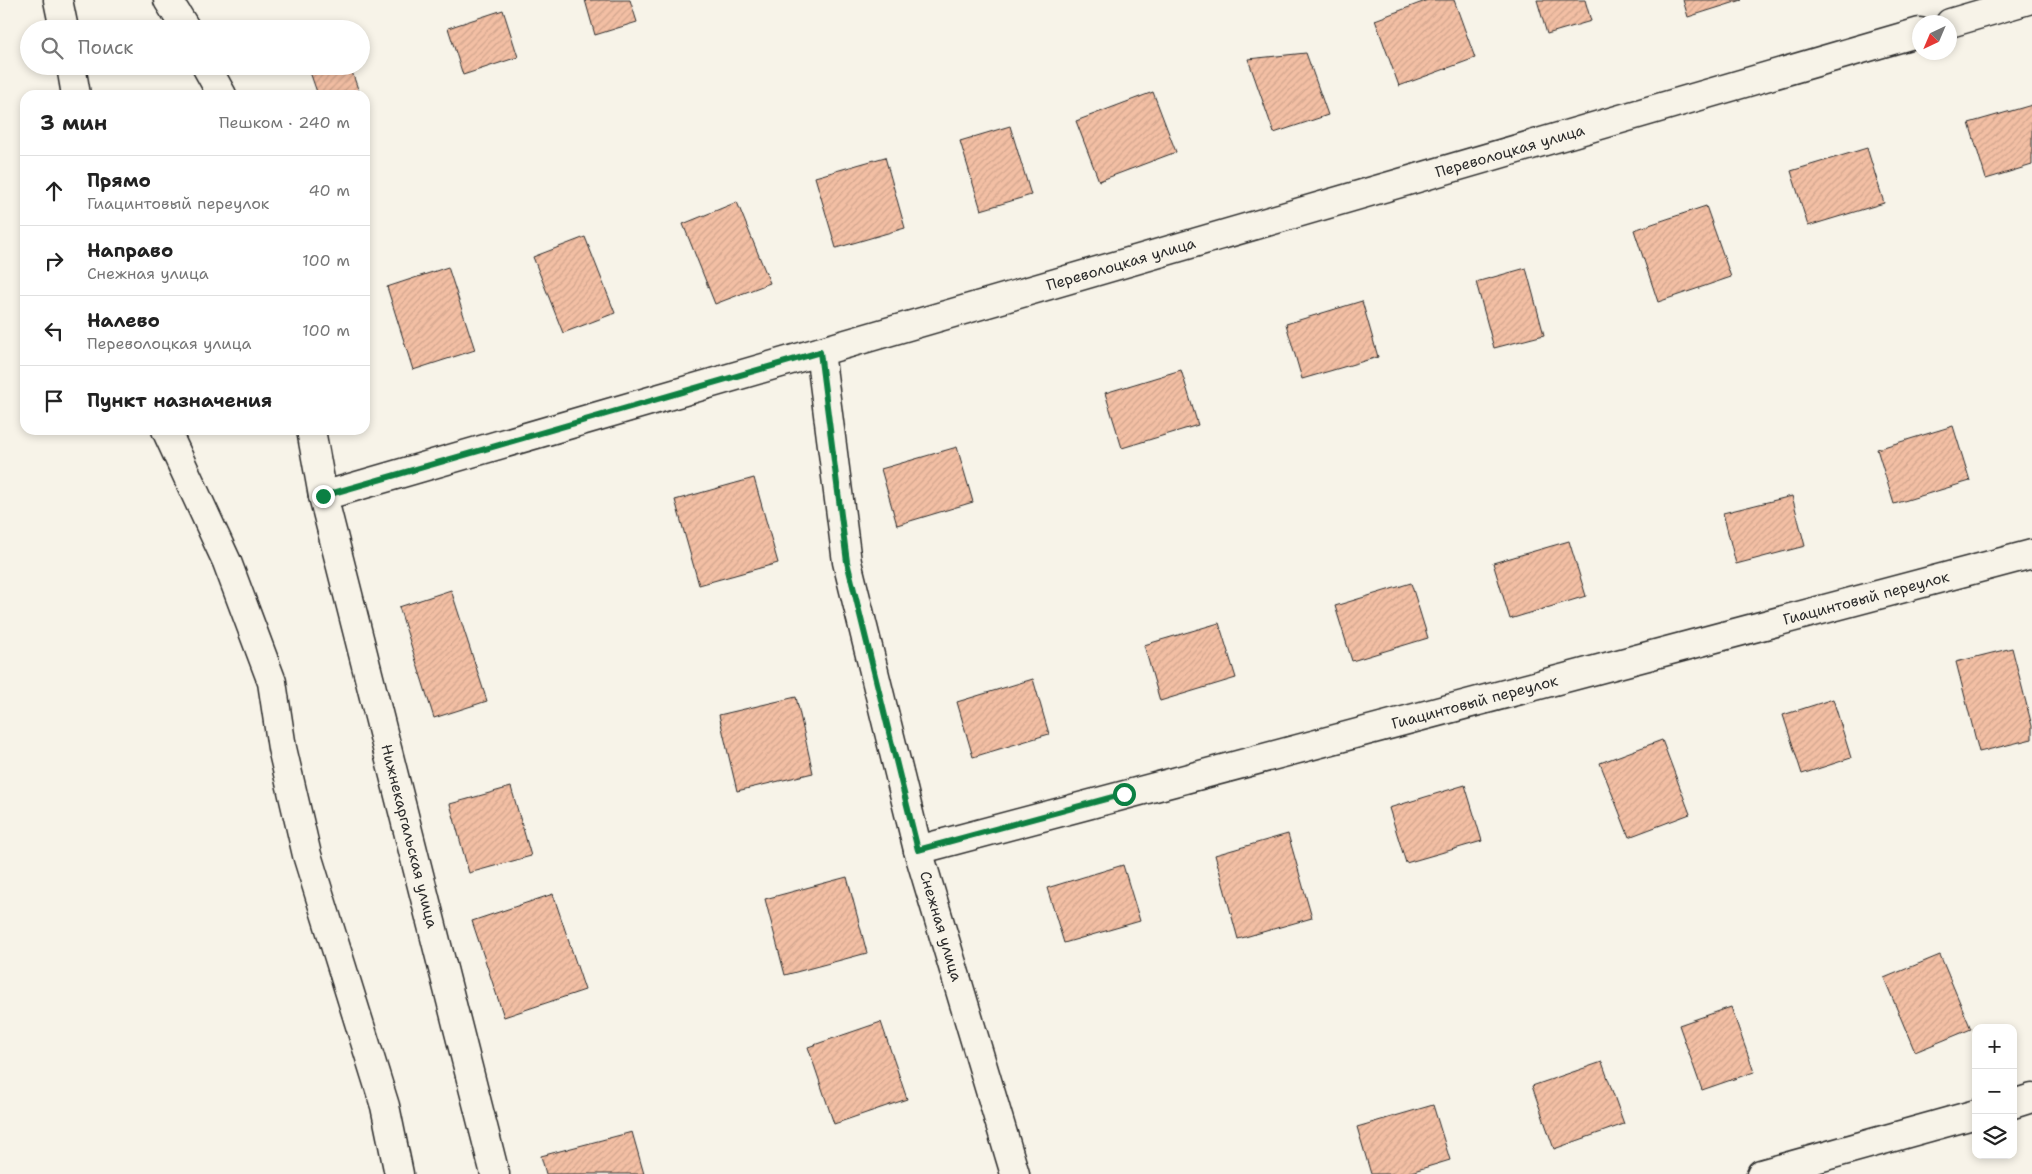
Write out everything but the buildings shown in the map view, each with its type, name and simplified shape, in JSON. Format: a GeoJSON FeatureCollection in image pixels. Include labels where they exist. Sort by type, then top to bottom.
{"type":"FeatureCollection","features":[{"type":"Feature","properties":{"kind":"street"},"geometry":{"type":"LineString","coordinates":[[58,0],[62,20]]}},
{"type":"Feature","properties":{"kind":"street"},"geometry":{"type":"LineString","coordinates":[[168,0],[180,20]]}},
{"type":"Feature","properties":{"kind":"street"},"geometry":{"type":"LineString","coordinates":[[1957,21],[2028,0]]}},
{"type":"Feature","properties":{"kind":"street","name":"Переволоцкая улица"},"geometry":{"type":"LineString","coordinates":[[323,496],[1912,34]]}},
{"type":"Feature","properties":{"kind":"street"},"geometry":{"type":"LineString","coordinates":[[73,75],[75,90]]}},
{"type":"Feature","properties":{"kind":"street"},"geometry":{"type":"LineString","coordinates":[[211,75],[219,90]]}},
{"type":"Feature","properties":{"kind":"street","name":"Снежная улица"},"geometry":{"type":"LineString","coordinates":[[820,352],[847,562],[918,850],[1015,1174]]}},
{"type":"Feature","properties":{"kind":"street"},"geometry":{"type":"LineString","coordinates":[[168,435],[227,562],[272,682],[282,748],[307,855],[385,1106],[399,1174]]}},
{"type":"Feature","properties":{"kind":"street","name":"Нижнекаргальская улица"},"geometry":{"type":"LineString","coordinates":[[312,435],[323,496],[495,1174]]}},
{"type":"Feature","properties":{"kind":"street","name":"Гиацинтовый переулок"},"geometry":{"type":"LineString","coordinates":[[918,850],[2032,554]]}},
{"type":"Feature","properties":{"kind":"street"},"geometry":{"type":"LineString","coordinates":[[2017,1103],[2032,1098]]}},
{"type":"Feature","properties":{"kind":"street"},"geometry":{"type":"LineString","coordinates":[[1760,1174],[1972,1115]]}},
{"type":"Feature","properties":{"kind":"route"},"geometry":{"type":"LineString","coordinates":[[323,496],[820,352],[847,562],[918,850],[1124,794]]}}]}
